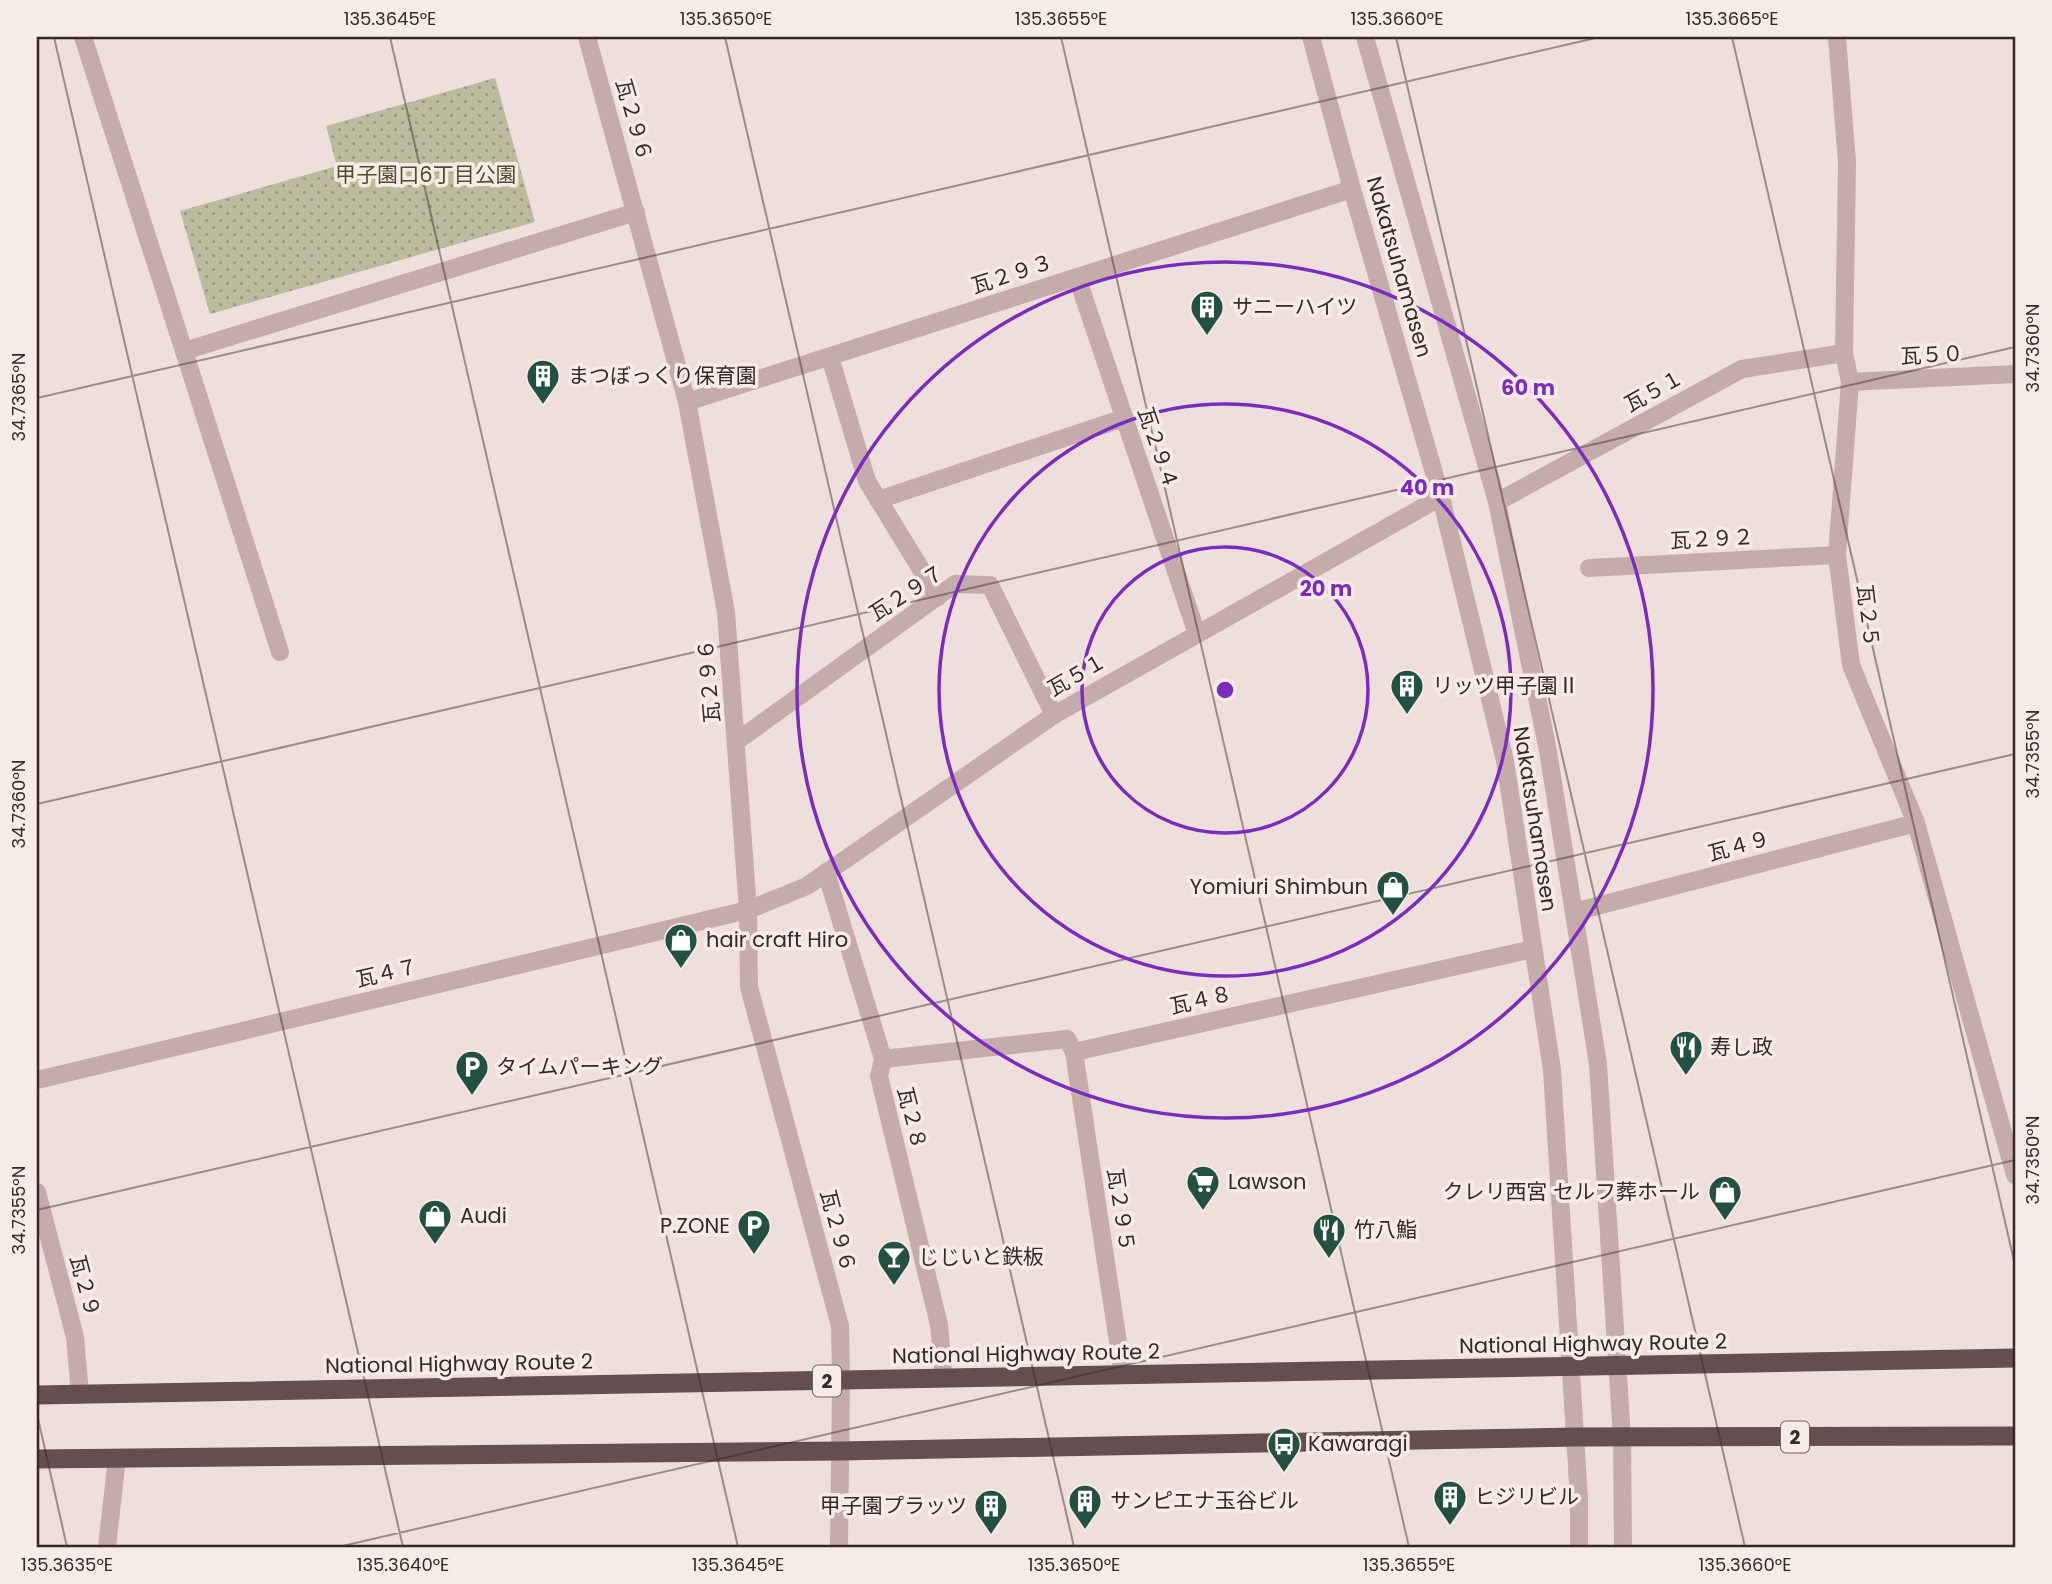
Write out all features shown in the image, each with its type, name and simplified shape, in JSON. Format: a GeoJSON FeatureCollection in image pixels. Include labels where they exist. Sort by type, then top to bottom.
{"type":"FeatureCollection","features":[{"type":"Feature","properties":{"kind":"highway","name":"National Highway Route 2"},"geometry":{"type":"LineString","coordinates":[[37,1395],[2015,1358]]}},
{"type":"Feature","properties":{"kind":"highway","name":"2"},"geometry":{"type":"LineString","coordinates":[[37,1459],[840,1451],[1575,1437],[2015,1436]]}},
{"type":"Feature","properties":{"kind":"street"},"geometry":{"type":"LineString","coordinates":[[83,37],[280,652]]}},
{"type":"Feature","properties":{"kind":"street","name":"瓦２９６"},"geometry":{"type":"LineString","coordinates":[[587,37],[687,402],[726,612],[748,910],[749,987],[840,1326],[839,1547]]}},
{"type":"Feature","properties":{"kind":"street","name":"Nakatsuhamasen"},"geometry":{"type":"LineString","coordinates":[[1311,37],[1441,497],[1505,761],[1552,1070],[1572,1366],[1579,1547]]}},
{"type":"Feature","properties":{"kind":"street","name":"Nakatsuhamasen"},"geometry":{"type":"LineString","coordinates":[[1365,37],[1497,502],[1548,751],[1598,1064],[1622,1438],[1623,1547]]}},
{"type":"Feature","properties":{"kind":"street","name":"瓦２５"},"geometry":{"type":"LineString","coordinates":[[1837,37],[1847,163],[1844,352],[1850,382],[1837,555],[1851,666],[1916,823],[2015,1175]]}},
{"type":"Feature","properties":{"kind":"street","name":"瓦２９３"},"geometry":{"type":"LineString","coordinates":[[687,402],[1352,189]]}},
{"type":"Feature","properties":{"kind":"street"},"geometry":{"type":"LineString","coordinates":[[184,351],[636,212]]}},
{"type":"Feature","properties":{"kind":"street","name":"瓦２９４"},"geometry":{"type":"LineString","coordinates":[[1077,277],[1196,634]]}},
{"type":"Feature","properties":{"kind":"street","name":"瓦５１"},"geometry":{"type":"LineString","coordinates":[[1497,502],[1742,369],[1844,352]]}},
{"type":"Feature","properties":{"kind":"street"},"geometry":{"type":"LineString","coordinates":[[830,357],[867,481],[938,597]]}},
{"type":"Feature","properties":{"kind":"street","name":"瓦５０"},"geometry":{"type":"LineString","coordinates":[[1850,382],[2015,374]]}},
{"type":"Feature","properties":{"kind":"street"},"geometry":{"type":"LineString","coordinates":[[878,500],[1124,418]]}},
{"type":"Feature","properties":{"kind":"street","name":"瓦５１"},"geometry":{"type":"LineString","coordinates":[[748,910],[807,886],[1054,715],[1441,497]]}},
{"type":"Feature","properties":{"kind":"street","name":"瓦２９２"},"geometry":{"type":"LineString","coordinates":[[1589,568],[1837,555]]}},
{"type":"Feature","properties":{"kind":"street","name":"瓦２９７"},"geometry":{"type":"LineString","coordinates":[[737,741],[956,584],[990,585],[1054,715]]}},
{"type":"Feature","properties":{"kind":"street","name":"瓦４９"},"geometry":{"type":"LineString","coordinates":[[1574,912],[1916,823]]}},
{"type":"Feature","properties":{"kind":"street","name":"瓦２８"},"geometry":{"type":"LineString","coordinates":[[826,872],[883,1059],[879,1076],[939,1325],[944,1378]]}},
{"type":"Feature","properties":{"kind":"street","name":"瓦４７"},"geometry":{"type":"LineString","coordinates":[[37,1080],[748,910]]}},
{"type":"Feature","properties":{"kind":"street","name":"瓦４８"},"geometry":{"type":"LineString","coordinates":[[1074,1052],[1533,949]]}},
{"type":"Feature","properties":{"kind":"street"},"geometry":{"type":"LineString","coordinates":[[883,1059],[1067,1039],[1074,1052]]}},
{"type":"Feature","properties":{"kind":"street","name":"瓦２９５"},"geometry":{"type":"LineString","coordinates":[[1074,1052],[1123,1375]]}},
{"type":"Feature","properties":{"kind":"street","name":"瓦２９"},"geometry":{"type":"LineString","coordinates":[[37,1192],[75,1337],[80,1394]]}},
{"type":"Feature","properties":{"kind":"street"},"geometry":{"type":"LineString","coordinates":[[107,1547],[117,1458]]}},
{"type":"Feature","properties":{"kind":"green space","name":"甲子園口6丁目公園"},"geometry":{"type":"Polygon","coordinates":[[[495,78],[535,222],[210,314],[180,211],[337,166],[326,126],[495,78]]]}},
{"type":"Feature","properties":{"kind":"place","name":"サニーハイツ"},"geometry":{"type":"Point","coordinates":[1207,337]}},
{"type":"Feature","properties":{"kind":"place","name":"まつぼっくり保育園"},"geometry":{"type":"Point","coordinates":[543,406]}},
{"type":"Feature","properties":{"kind":"place","name":"リッツ甲子園Ⅱ"},"geometry":{"type":"Point","coordinates":[1407,716]}},
{"type":"Feature","properties":{"kind":"place","name":"Yomiuri Shimbun"},"geometry":{"type":"Point","coordinates":[1393,917]}},
{"type":"Feature","properties":{"kind":"place","name":"hair craft Hiro"},"geometry":{"type":"Point","coordinates":[681,970]}},
{"type":"Feature","properties":{"kind":"place","name":"寿し政"},"geometry":{"type":"Point","coordinates":[1686,1077]}},
{"type":"Feature","properties":{"kind":"place","name":"タイムパーキング"},"geometry":{"type":"Point","coordinates":[472,1097]}},
{"type":"Feature","properties":{"kind":"place","name":"Lawson"},"geometry":{"type":"Point","coordinates":[1203,1212]}},
{"type":"Feature","properties":{"kind":"place","name":"クレリ西宮 セルフ葬ホール"},"geometry":{"type":"Point","coordinates":[1725,1222]}},
{"type":"Feature","properties":{"kind":"place","name":"Audi"},"geometry":{"type":"Point","coordinates":[435,1246]}},
{"type":"Feature","properties":{"kind":"place","name":"P.ZONE"},"geometry":{"type":"Point","coordinates":[754,1256]}},
{"type":"Feature","properties":{"kind":"place","name":"竹八鮨"},"geometry":{"type":"Point","coordinates":[1329,1260]}},
{"type":"Feature","properties":{"kind":"place","name":"じじいと鉄板"},"geometry":{"type":"Point","coordinates":[894,1287]}},
{"type":"Feature","properties":{"kind":"place","name":"Kawaragi"},"geometry":{"type":"Point","coordinates":[1284,1474]}},
{"type":"Feature","properties":{"kind":"place","name":"ヒジリビル"},"geometry":{"type":"Point","coordinates":[1450,1527]}},
{"type":"Feature","properties":{"kind":"place","name":"サンピエナ玉谷ビル"},"geometry":{"type":"Point","coordinates":[1085,1531]}},
{"type":"Feature","properties":{"kind":"place","name":"甲子園プラッツ"},"geometry":{"type":"Point","coordinates":[991,1536]}}]}
